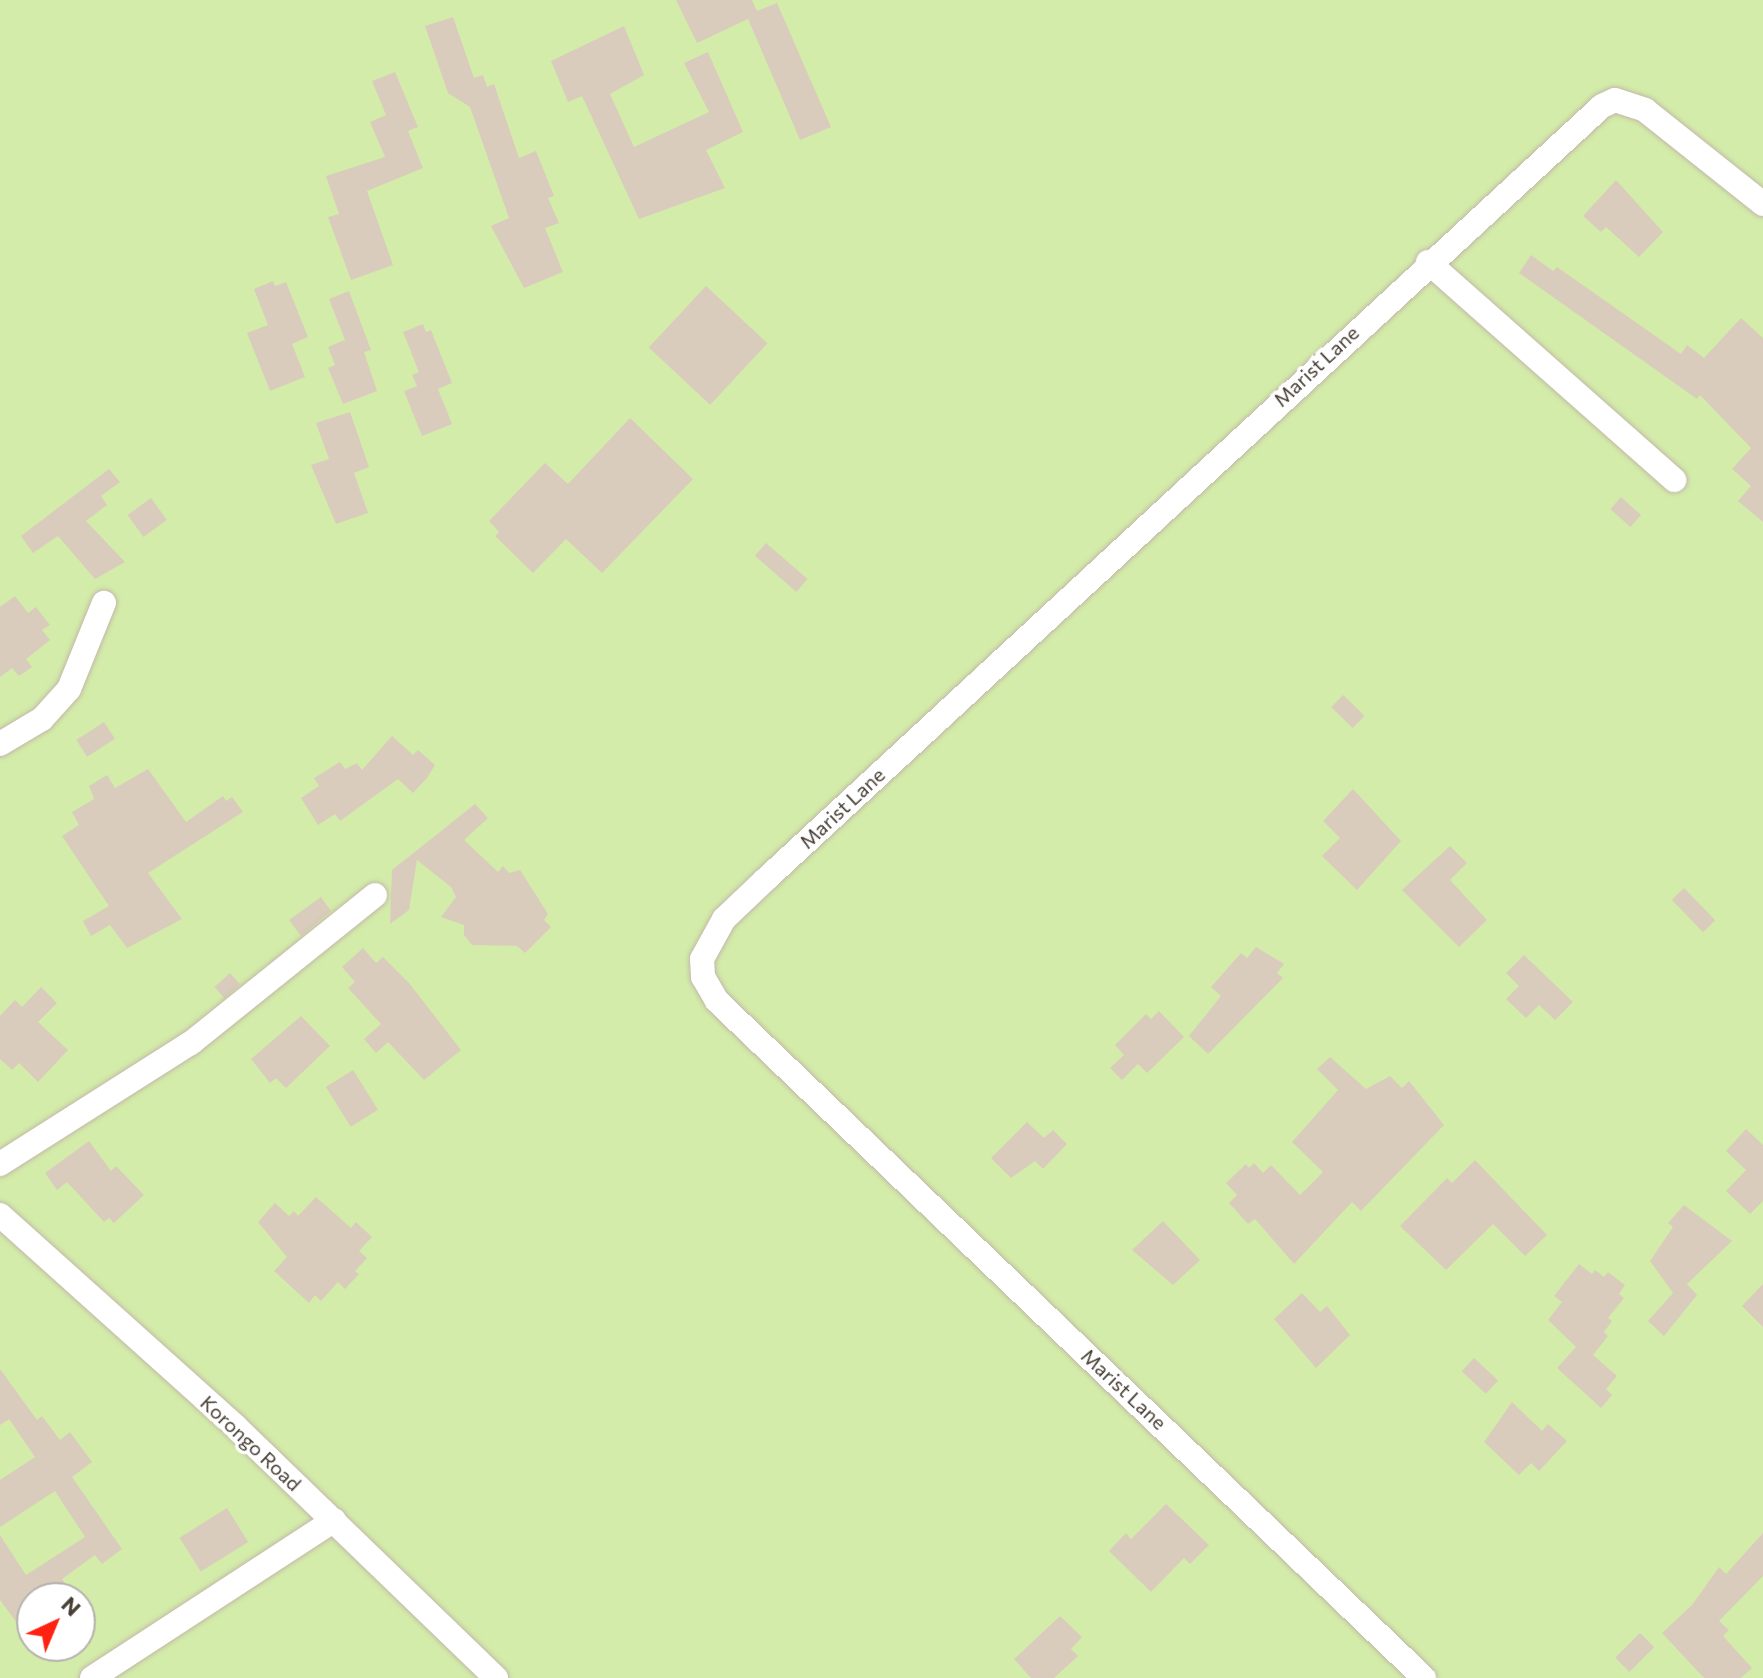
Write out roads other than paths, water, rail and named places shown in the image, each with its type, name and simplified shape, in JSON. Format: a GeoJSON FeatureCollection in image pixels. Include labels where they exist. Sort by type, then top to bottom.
{"type":"FeatureCollection","features":[{"type":"Feature","properties":{"kind":"street","name":"Marist Lane"},"geometry":{"type":"LineString","coordinates":[[1424,1678],[717,1001],[703,977],[702,959],[724,919],[1577,124],[1615,100],[1668,125],[1763,204]]}},
{"type":"Feature","properties":{"kind":"street"},"geometry":{"type":"LineString","coordinates":[[1428,262],[1674,480]]}},
{"type":"Feature","properties":{"kind":"street"},"geometry":{"type":"LineString","coordinates":[[0,744],[42,719],[69,689],[104,603]]}},
{"type":"Feature","properties":{"kind":"street"},"geometry":{"type":"LineString","coordinates":[[0,1164],[191,1043],[375,895]]}},
{"type":"Feature","properties":{"kind":"street","name":"Korongo Road"},"geometry":{"type":"LineString","coordinates":[[0,1215],[334,1520],[496,1678]]}},
{"type":"Feature","properties":{"kind":"street"},"geometry":{"type":"LineString","coordinates":[[92,1678],[334,1520]]}}]}
